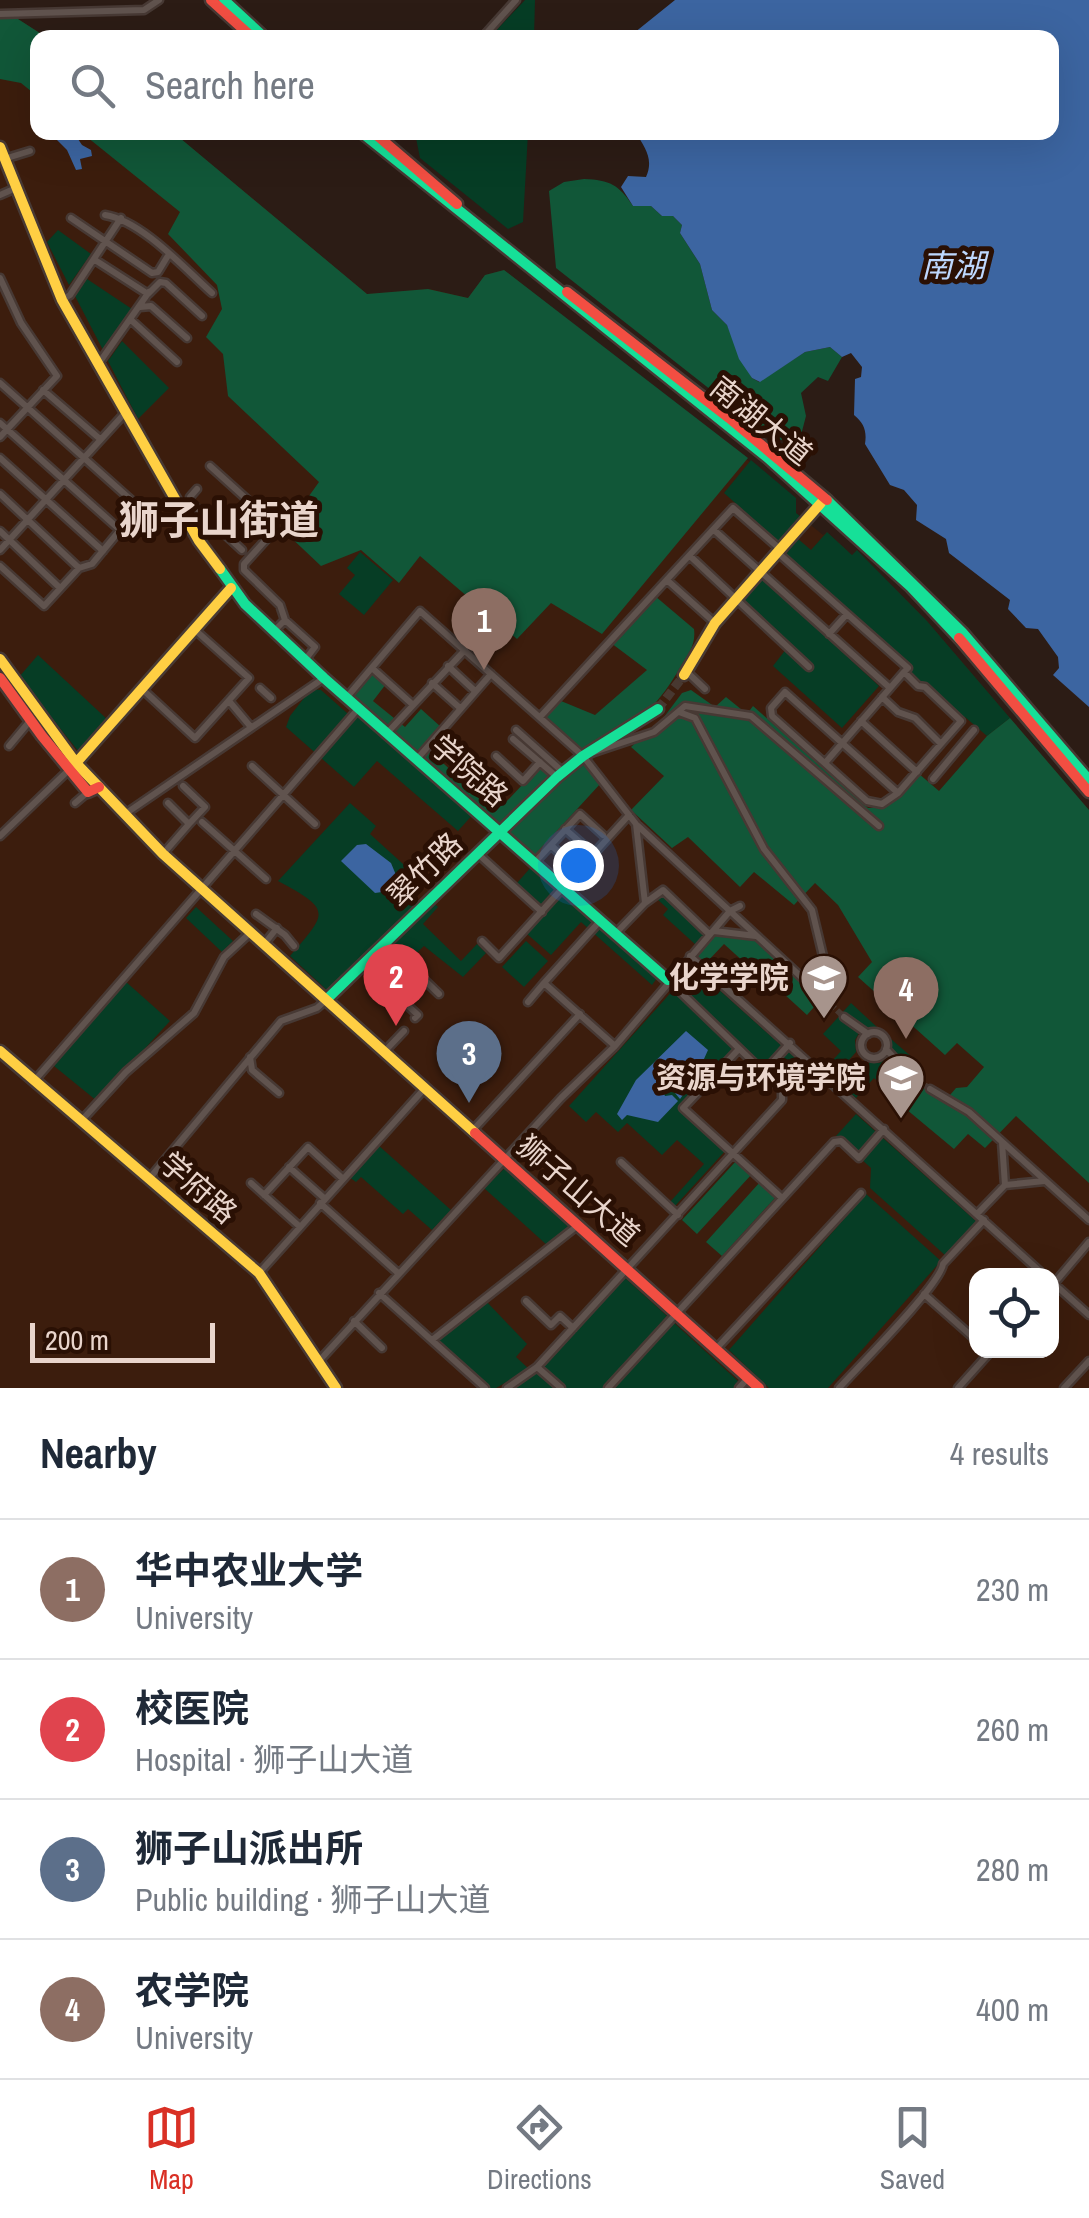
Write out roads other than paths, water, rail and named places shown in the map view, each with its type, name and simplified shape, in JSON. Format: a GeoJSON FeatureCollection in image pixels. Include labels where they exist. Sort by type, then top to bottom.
{"type":"FeatureCollection","features":[{"type":"Feature","properties":{"kind":"street"},"geometry":{"type":"LineString","coordinates":[[0,14],[144,10],[159,0]]}},
{"type":"Feature","properties":{"kind":"street"},"geometry":{"type":"LineString","coordinates":[[211,0],[245,30]]}},
{"type":"Feature","properties":{"kind":"street"},"geometry":{"type":"LineString","coordinates":[[224,0],[257,30]]}},
{"type":"Feature","properties":{"kind":"street"},"geometry":{"type":"LineString","coordinates":[[489,30],[516,0]]}},
{"type":"Feature","properties":{"kind":"street","name":"南湖大道"},"geometry":{"type":"LineString","coordinates":[[371,140],[821,503],[960,638],[1089,792]]}},
{"type":"Feature","properties":{"kind":"street","name":"南湖大道"},"geometry":{"type":"LineString","coordinates":[[388,140],[486,228],[826,498],[952,622],[1089,780]]}},
{"type":"Feature","properties":{"kind":"street","name":"学院路"},"geometry":{"type":"LineString","coordinates":[[0,147],[62,300],[199,541],[231,588],[272,632],[668,980]]}},
{"type":"Feature","properties":{"kind":"street"},"geometry":{"type":"LineString","coordinates":[[4,160],[30,151]]}},
{"type":"Feature","properties":{"kind":"street"},"geometry":{"type":"LineString","coordinates":[[0,195],[16,188]]}},
{"type":"Feature","properties":{"kind":"street"},"geometry":{"type":"LineString","coordinates":[[105,215],[121,218],[212,293]]}},
{"type":"Feature","properties":{"kind":"street"},"geometry":{"type":"LineString","coordinates":[[71,218],[152,272],[158,272],[169,254]]}},
{"type":"Feature","properties":{"kind":"street"},"geometry":{"type":"LineString","coordinates":[[62,300],[70,295],[121,218]]}},
{"type":"Feature","properties":{"kind":"street"},"geometry":{"type":"LineString","coordinates":[[95,260],[150,291]]}},
{"type":"Feature","properties":{"kind":"street"},"geometry":{"type":"LineString","coordinates":[[0,278],[30,338],[57,376],[0,437]]}},
{"type":"Feature","properties":{"kind":"street"},"geometry":{"type":"LineString","coordinates":[[99,362],[160,282],[202,316]]}},
{"type":"Feature","properties":{"kind":"street"},"geometry":{"type":"LineString","coordinates":[[139,307],[151,306],[187,338]]}},
{"type":"Feature","properties":{"kind":"street"},"geometry":{"type":"LineString","coordinates":[[130,319],[177,362]]}},
{"type":"Feature","properties":{"kind":"street"},"geometry":{"type":"LineString","coordinates":[[0,382],[139,507],[92,564],[78,568],[44,606],[0,566]]}},
{"type":"Feature","properties":{"kind":"street"},"geometry":{"type":"LineString","coordinates":[[43,390],[100,439]]}},
{"type":"Feature","properties":{"kind":"street"},"geometry":{"type":"LineString","coordinates":[[0,550],[125,413]]}},
{"type":"Feature","properties":{"kind":"street"},"geometry":{"type":"LineString","coordinates":[[0,423],[120,530]]}},
{"type":"Feature","properties":{"kind":"street"},"geometry":{"type":"LineString","coordinates":[[0,458],[103,550]]}},
{"type":"Feature","properties":{"kind":"street"},"geometry":{"type":"LineString","coordinates":[[210,466],[271,521],[272,534],[244,564],[244,570],[280,605],[285,620],[315,647],[304,660]]}},
{"type":"Feature","properties":{"kind":"street"},"geometry":{"type":"LineString","coordinates":[[197,489],[190,502],[242,550]]}},
{"type":"Feature","properties":{"kind":"street"},"geometry":{"type":"LineString","coordinates":[[0,494],[78,568]]}},
{"type":"Feature","properties":{"kind":"street"},"geometry":{"type":"LineString","coordinates":[[705,688],[685,673],[716,623],[821,503]]}},
{"type":"Feature","properties":{"kind":"street"},"geometry":{"type":"LineString","coordinates":[[540,717],[734,508],[908,668],[825,762]]}},
{"type":"Feature","properties":{"kind":"street"},"geometry":{"type":"LineString","coordinates":[[199,541],[225,514]]}},
{"type":"Feature","properties":{"kind":"street"},"geometry":{"type":"LineString","coordinates":[[714,530],[890,688]]}},
{"type":"Feature","properties":{"kind":"street"},"geometry":{"type":"LineString","coordinates":[[0,532],[60,588]]}},
{"type":"Feature","properties":{"kind":"street"},"geometry":{"type":"LineString","coordinates":[[690,556],[809,667]]}},
{"type":"Feature","properties":{"kind":"street"},"geometry":{"type":"LineString","coordinates":[[668,581],[716,623]]}},
{"type":"Feature","properties":{"kind":"street"},"geometry":{"type":"LineString","coordinates":[[0,836],[73,767],[231,588]]}},
{"type":"Feature","properties":{"kind":"street"},"geometry":{"type":"LineString","coordinates":[[346,697],[420,611],[584,756],[636,824],[824,998]]}},
{"type":"Feature","properties":{"kind":"street"},"geometry":{"type":"LineString","coordinates":[[829,634],[847,614]]}},
{"type":"Feature","properties":{"kind":"street"},"geometry":{"type":"LineString","coordinates":[[272,632],[285,620]]}},
{"type":"Feature","properties":{"kind":"street"},"geometry":{"type":"LineString","coordinates":[[142,689],[195,738],[250,680],[194,630]]}},
{"type":"Feature","properties":{"kind":"street"},"geometry":{"type":"LineString","coordinates":[[387,733],[465,650]]}},
{"type":"Feature","properties":{"kind":"street","name":"狮子山大道"},"geometry":{"type":"LineString","coordinates":[[0,659],[73,767]]}},
{"type":"Feature","properties":{"kind":"street"},"geometry":{"type":"LineString","coordinates":[[448,666],[475,690]]}},
{"type":"Feature","properties":{"kind":"street"},"geometry":{"type":"LineString","coordinates":[[372,668],[412,704]]}},
{"type":"Feature","properties":{"kind":"street"},"geometry":{"type":"LineString","coordinates":[[898,793],[786,692],[772,708],[772,716],[867,801],[882,804],[898,793],[961,722],[904,672]]}},
{"type":"Feature","properties":{"kind":"street"},"geometry":{"type":"LineString","coordinates":[[417,759],[491,674]]}},
{"type":"Feature","properties":{"kind":"street","name":"狮子山大道"},"geometry":{"type":"LineString","coordinates":[[0,678],[29,722],[163,854],[327,999],[344,1007],[425,1088],[760,1388]]}},
{"type":"Feature","properties":{"kind":"street"},"geometry":{"type":"LineString","coordinates":[[125,814],[250,726],[276,702],[324,678]]}},
{"type":"Feature","properties":{"kind":"street"},"geometry":{"type":"LineString","coordinates":[[432,683],[460,708]]}},
{"type":"Feature","properties":{"kind":"street"},"geometry":{"type":"LineString","coordinates":[[260,688],[276,702]]}},
{"type":"Feature","properties":{"kind":"street"},"geometry":{"type":"LineString","coordinates":[[882,697],[898,712],[915,718],[941,744]]}},
{"type":"Feature","properties":{"kind":"street"},"geometry":{"type":"LineString","coordinates":[[229,701],[250,726]]}},
{"type":"Feature","properties":{"kind":"street"},"geometry":{"type":"LineString","coordinates":[[584,756],[654,732],[685,706],[750,716],[879,826]]}},
{"type":"Feature","properties":{"kind":"street"},"geometry":{"type":"LineString","coordinates":[[34,1081],[358,708]]}},
{"type":"Feature","properties":{"kind":"street","name":"翠竹路"},"geometry":{"type":"LineString","coordinates":[[327,999],[560,775],[658,709]]}},
{"type":"Feature","properties":{"kind":"street"},"geometry":{"type":"LineString","coordinates":[[678,712],[688,712],[695,718],[764,849],[812,910],[822,956]]}},
{"type":"Feature","properties":{"kind":"street"},"geometry":{"type":"LineString","coordinates":[[861,721],[917,772]]}},
{"type":"Feature","properties":{"kind":"street"},"geometry":{"type":"LineString","coordinates":[[9,746],[29,722]]}},
{"type":"Feature","properties":{"kind":"street"},"geometry":{"type":"LineString","coordinates":[[516,730],[560,775]]}},
{"type":"Feature","properties":{"kind":"street"},"geometry":{"type":"LineString","coordinates":[[933,778],[974,730]]}},
{"type":"Feature","properties":{"kind":"street"},"geometry":{"type":"LineString","coordinates":[[949,735],[961,746]]}},
{"type":"Feature","properties":{"kind":"street"},"geometry":{"type":"LineString","coordinates":[[513,739],[560,775]]}},
{"type":"Feature","properties":{"kind":"street"},"geometry":{"type":"LineString","coordinates":[[933,753],[946,764]]}},
{"type":"Feature","properties":{"kind":"street"},"geometry":{"type":"LineString","coordinates":[[496,756],[523,781],[540,762]]}},
{"type":"Feature","properties":{"kind":"street"},"geometry":{"type":"LineString","coordinates":[[252,766],[315,824]]}},
{"type":"Feature","properties":{"kind":"street"},"geometry":{"type":"LineString","coordinates":[[163,854],[205,807],[183,786]]}},
{"type":"Feature","properties":{"kind":"street"},"geometry":{"type":"LineString","coordinates":[[75,803],[94,789]]}},
{"type":"Feature","properties":{"kind":"street"},"geometry":{"type":"LineString","coordinates":[[168,803],[189,824]]}},
{"type":"Feature","properties":{"kind":"street"},"geometry":{"type":"LineString","coordinates":[[535,862],[580,814],[603,834]]}},
{"type":"Feature","properties":{"kind":"street"},"geometry":{"type":"LineString","coordinates":[[482,942],[499,958],[629,814]]}},
{"type":"Feature","properties":{"kind":"street"},"geometry":{"type":"LineString","coordinates":[[202,822],[266,879]]}},
{"type":"Feature","properties":{"kind":"street"},"geometry":{"type":"LineString","coordinates":[[636,824],[644,903]]}},
{"type":"Feature","properties":{"kind":"street"},"geometry":{"type":"LineString","coordinates":[[566,829],[588,850]]}},
{"type":"Feature","properties":{"kind":"street"},"geometry":{"type":"LineString","coordinates":[[550,845],[574,866]]}},
{"type":"Feature","properties":{"kind":"street"},"geometry":{"type":"LineString","coordinates":[[477,853],[542,912]]}},
{"type":"Feature","properties":{"kind":"street"},"geometry":{"type":"LineString","coordinates":[[616,933],[644,903],[663,890],[711,932],[758,936]]}},
{"type":"Feature","properties":{"kind":"street"},"geometry":{"type":"LineString","coordinates":[[319,1361],[615,1046],[730,911],[740,906]]}},
{"type":"Feature","properties":{"kind":"street"},"geometry":{"type":"LineString","coordinates":[[256,914],[294,946]]}},
{"type":"Feature","properties":{"kind":"street"},"geometry":{"type":"LineString","coordinates":[[528,1002],[601,920]]}},
{"type":"Feature","properties":{"kind":"street"},"geometry":{"type":"LineString","coordinates":[[264,943],[276,928]]}},
{"type":"Feature","properties":{"kind":"street"},"geometry":{"type":"LineString","coordinates":[[81,1121],[126,1072],[194,1013],[224,957],[252,932]]}},
{"type":"Feature","properties":{"kind":"street"},"geometry":{"type":"LineString","coordinates":[[386,942],[440,994]]}},
{"type":"Feature","properties":{"kind":"street"},"geometry":{"type":"LineString","coordinates":[[690,956],[1036,1268]]}},
{"type":"Feature","properties":{"kind":"street"},"geometry":{"type":"LineString","coordinates":[[507,1388],[537,1366],[782,1100],[782,1090],[668,980]]}},
{"type":"Feature","properties":{"kind":"street"},"geometry":{"type":"LineString","coordinates":[[544,983],[615,1046]]}},
{"type":"Feature","properties":{"kind":"street"},"geometry":{"type":"LineString","coordinates":[[395,994],[418,1015],[415,1018]]}},
{"type":"Feature","properties":{"kind":"street"},"geometry":{"type":"LineString","coordinates":[[149,1179],[281,1021],[317,1008],[327,999]]}},
{"type":"Feature","properties":{"kind":"street"},"geometry":{"type":"LineString","coordinates":[[472,1131],[580,1014]]}},
{"type":"Feature","properties":{"kind":"street"},"geometry":{"type":"LineString","coordinates":[[844,1017],[868,1034],[880,1034],[886,1040],[886,1049],[910,1074]]}},
{"type":"Feature","properties":{"kind":"street"},"geometry":{"type":"LineString","coordinates":[[385,1051],[404,1031]]}},
{"type":"Feature","properties":{"kind":"street"},"geometry":{"type":"LineString","coordinates":[[868,1034],[861,1044],[865,1055],[877,1058],[886,1049]]}},
{"type":"Feature","properties":{"kind":"street"},"geometry":{"type":"LineString","coordinates":[[762,1073],[790,1043]]}},
{"type":"Feature","properties":{"kind":"street"},"geometry":{"type":"LineString","coordinates":[[738,1050],[683,1108],[782,1198]]}},
{"type":"Feature","properties":{"kind":"street","name":"学府路"},"geometry":{"type":"LineString","coordinates":[[0,1051],[259,1273],[336,1388]]}},
{"type":"Feature","properties":{"kind":"street"},"geometry":{"type":"LineString","coordinates":[[250,1056],[252,1070],[279,1093]]}},
{"type":"Feature","properties":{"kind":"street"},"geometry":{"type":"LineString","coordinates":[[259,1273],[425,1088]]}},
{"type":"Feature","properties":{"kind":"street"},"geometry":{"type":"LineString","coordinates":[[930,1089],[969,1112],[1089,1220]]}},
{"type":"Feature","properties":{"kind":"street"},"geometry":{"type":"LineString","coordinates":[[608,1388],[834,1142],[841,1141],[858,1158],[884,1130]]}},
{"type":"Feature","properties":{"kind":"street"},"geometry":{"type":"LineString","coordinates":[[1002,1141],[1005,1185]]}},
{"type":"Feature","properties":{"kind":"street"},"geometry":{"type":"LineString","coordinates":[[264,1195],[308,1147],[342,1178]]}},
{"type":"Feature","properties":{"kind":"street"},"geometry":{"type":"LineString","coordinates":[[620,1162],[678,1215]]}},
{"type":"Feature","properties":{"kind":"street"},"geometry":{"type":"LineString","coordinates":[[289,1167],[398,1274]]}},
{"type":"Feature","properties":{"kind":"street"},"geometry":{"type":"LineString","coordinates":[[976,1214],[1005,1185],[1046,1180]]}},
{"type":"Feature","properties":{"kind":"street"},"geometry":{"type":"LineString","coordinates":[[251,1182],[298,1226]]}},
{"type":"Feature","properties":{"kind":"street"},"geometry":{"type":"LineString","coordinates":[[716,1349],[861,1193]]}},
{"type":"Feature","properties":{"kind":"street"},"geometry":{"type":"LineString","coordinates":[[839,1388],[984,1220]]}},
{"type":"Feature","properties":{"kind":"street"},"geometry":{"type":"LineString","coordinates":[[432,1340],[578,1225]]}},
{"type":"Feature","properties":{"kind":"street"},"geometry":{"type":"LineString","coordinates":[[1059,1276],[1089,1242]]}},
{"type":"Feature","properties":{"kind":"street"},"geometry":{"type":"LineString","coordinates":[[1059,1290],[1089,1315]]}},
{"type":"Feature","properties":{"kind":"street"},"geometry":{"type":"LineString","coordinates":[[379,1294],[485,1388]]}},
{"type":"Feature","properties":{"kind":"street"},"geometry":{"type":"LineString","coordinates":[[924,1294],[969,1334]]}},
{"type":"Feature","properties":{"kind":"street"},"geometry":{"type":"LineString","coordinates":[[526,1301],[552,1325],[560,1316],[573,1328]]}},
{"type":"Feature","properties":{"kind":"street"},"geometry":{"type":"LineString","coordinates":[[354,1322],[382,1348]]}},
{"type":"Feature","properties":{"kind":"street"},"geometry":{"type":"LineString","coordinates":[[958,1388],[984,1358]]}},
{"type":"Feature","properties":{"kind":"street"},"geometry":{"type":"LineString","coordinates":[[1064,1388],[1089,1361]]}},
{"type":"Feature","properties":{"kind":"street"},"geometry":{"type":"LineString","coordinates":[[537,1366],[561,1388]]}},
{"type":"Feature","properties":{"kind":"street"},"geometry":{"type":"LineString","coordinates":[[738,1388],[748,1378]]}},
{"type":"Feature","properties":{"kind":"water","name":"南湖"},"geometry":{"type":"Polygon","coordinates":[[[675,0],[1089,0],[1089,707],[1053,675],[1059,668],[1058,657],[1038,629],[1026,628],[1008,609],[1010,600],[949,553],[946,539],[916,520],[917,505],[904,490],[890,485],[865,444],[864,428],[854,415],[855,379],[861,377],[862,367],[851,353],[842,357],[830,347],[805,352],[760,382],[752,378],[739,359],[727,325],[712,310],[700,264],[680,233],[682,225],[651,206],[633,206],[621,187],[628,176],[646,177],[649,165],[640,140],[1059,140],[1059,30],[638,30],[675,0]]]}},
{"type":"Feature","properties":{"kind":"water"},"geometry":{"type":"Polygon","coordinates":[[[57,140],[79,140],[91,150],[92,156],[80,159],[82,169],[76,170],[67,150],[57,140]]]}},
{"type":"Feature","properties":{"kind":"water"},"geometry":{"type":"Polygon","coordinates":[[[366,844],[391,863],[396,875],[382,892],[375,893],[341,861],[357,845],[366,844]]]}},
{"type":"Feature","properties":{"kind":"water"},"geometry":{"type":"Polygon","coordinates":[[[686,1031],[708,1050],[695,1079],[680,1099],[675,1093],[677,1075],[663,1091],[665,1096],[672,1095],[678,1101],[658,1122],[627,1115],[622,1120],[617,1114],[636,1080],[686,1031]]]}},
{"type":"Feature","properties":{"kind":"tunnel"},"geometry":{"type":"LineString","coordinates":[[658,709],[684,675]]}},
{"type":"Feature","properties":{"kind":"tunnel"},"geometry":{"type":"LineString","coordinates":[[824,998],[844,1017]]}},
{"type":"Feature","properties":{"kind":"tunnel"},"geometry":{"type":"LineString","coordinates":[[910,1075],[930,1089]]}},
{"type":"Feature","properties":{"kind":"place","name":"华中农业大学"},"geometry":{"type":"Point","coordinates":[484,670]}},
{"type":"Feature","properties":{"kind":"place","name":"化学学院"},"geometry":{"type":"Point","coordinates":[824,1020]}},
{"type":"Feature","properties":{"kind":"place","name":"校医院"},"geometry":{"type":"Point","coordinates":[396,1026]}},
{"type":"Feature","properties":{"kind":"place","name":"农学院"},"geometry":{"type":"Point","coordinates":[906,1039]}},
{"type":"Feature","properties":{"kind":"place","name":"狮子山派出所"},"geometry":{"type":"Point","coordinates":[469,1103]}},
{"type":"Feature","properties":{"kind":"place","name":"资源与环境学院"},"geometry":{"type":"Point","coordinates":[901,1120]}},
{"type":"Feature","properties":{"kind":"district","name":"狮子山街道"},"geometry":{"type":"Point","coordinates":[219,520]}}]}
